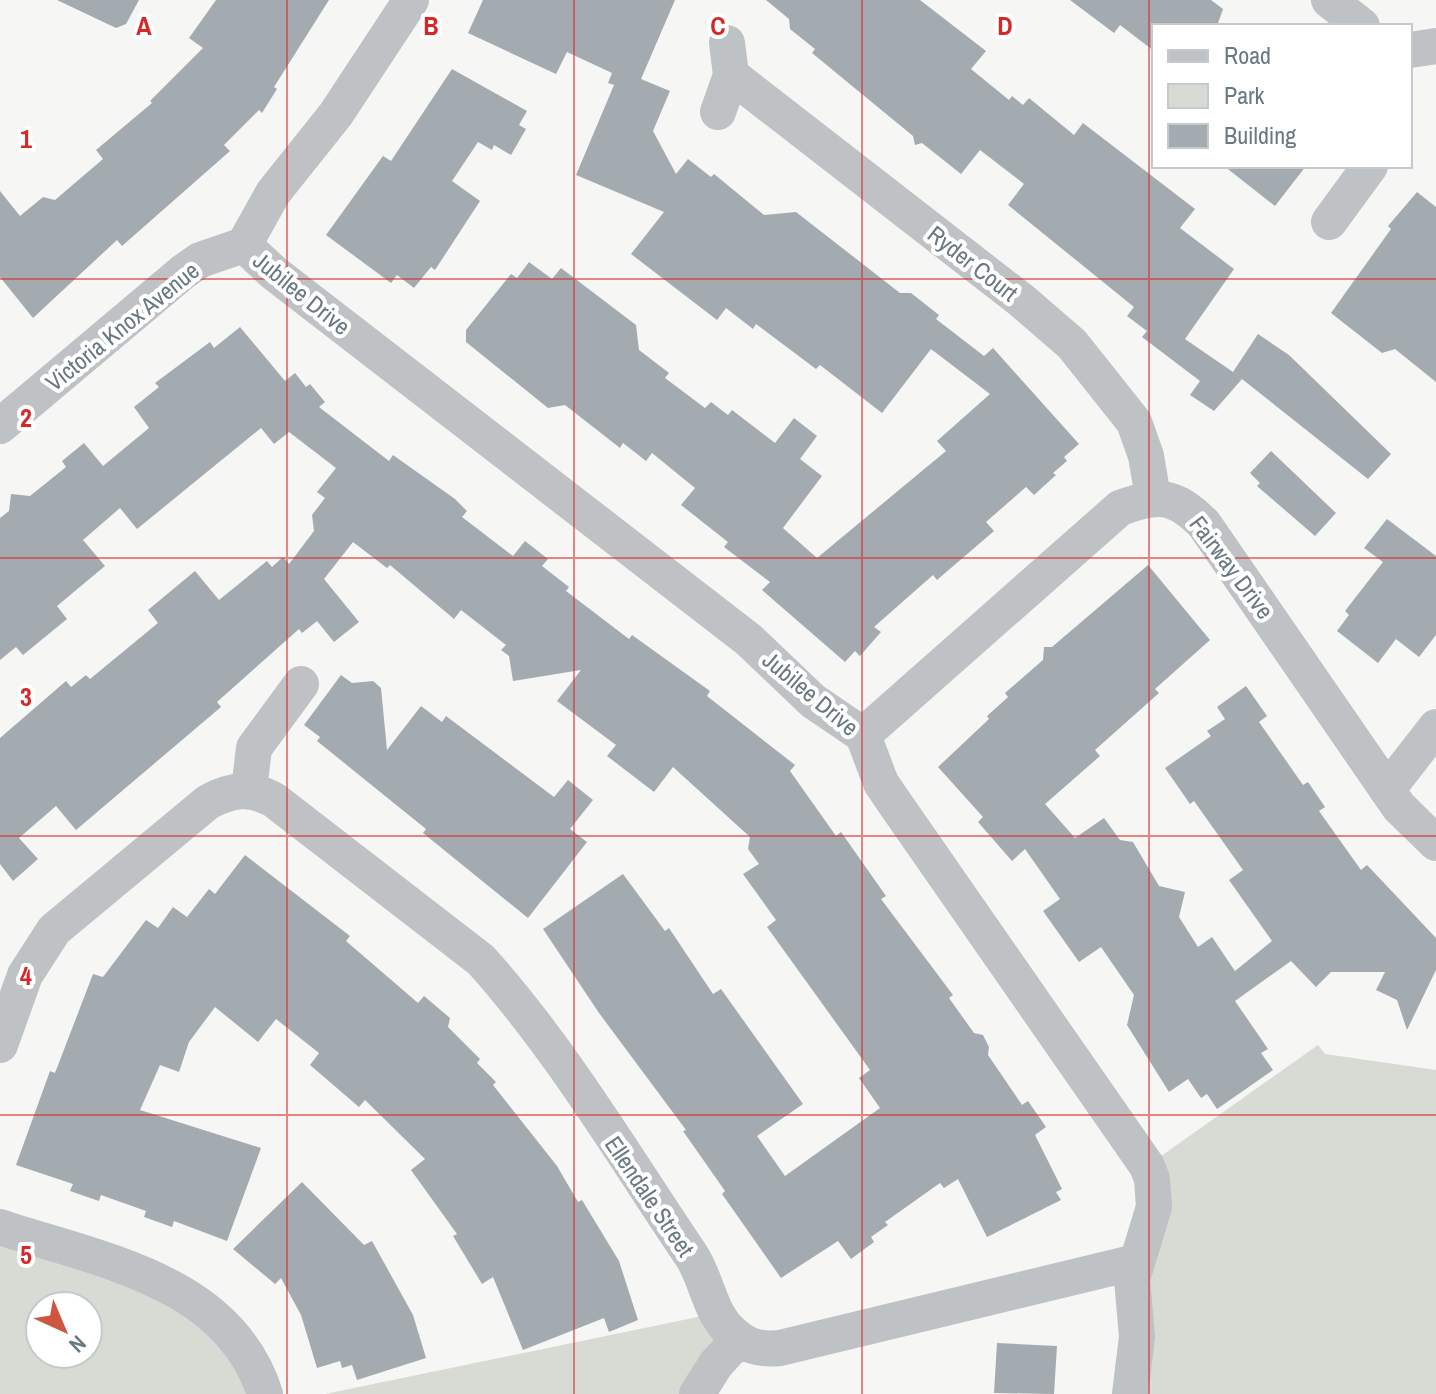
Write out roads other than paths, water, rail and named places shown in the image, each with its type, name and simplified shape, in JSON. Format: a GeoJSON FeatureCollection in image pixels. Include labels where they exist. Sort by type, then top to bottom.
{"type":"FeatureCollection","features":[{"type":"Feature","properties":{"kind":"street"},"geometry":{"type":"LineString","coordinates":[[244,245],[273,193],[336,114],[411,0]]}},
{"type":"Feature","properties":{"kind":"street"},"geometry":{"type":"LineString","coordinates":[[1329,0],[1359,24]]}},
{"type":"Feature","properties":{"kind":"street"},"geometry":{"type":"LineString","coordinates":[[1412,50],[1436,46]]}},
{"type":"Feature","properties":{"kind":"street","name":"Ryder Court"},"geometry":{"type":"LineString","coordinates":[[718,112],[729,59],[1072,344],[1134,422],[1146,456],[1153,497]]}},
{"type":"Feature","properties":{"kind":"street"},"geometry":{"type":"LineString","coordinates":[[1329,222],[1369,168]]}},
{"type":"Feature","properties":{"kind":"street","name":"Victoria Knox Avenue"},"geometry":{"type":"LineString","coordinates":[[0,426],[183,272],[200,260],[244,245]]}},
{"type":"Feature","properties":{"kind":"street","name":"Jubilee Drive"},"geometry":{"type":"LineString","coordinates":[[244,245],[274,273],[749,640],[813,701],[863,735],[881,783],[1147,1166],[1154,1192],[1153,1219],[1136,1262],[1131,1292],[1137,1337],[1130,1394]]}},
{"type":"Feature","properties":{"kind":"street"},"geometry":{"type":"LineString","coordinates":[[863,735],[1120,508],[1153,497]]}},
{"type":"Feature","properties":{"kind":"street","name":"Fairway Drive"},"geometry":{"type":"LineString","coordinates":[[1153,497],[1172,500],[1190,510],[1204,524],[1387,790],[1412,822],[1436,843]]}},
{"type":"Feature","properties":{"kind":"street"},"geometry":{"type":"LineString","coordinates":[[0,1045],[25,975],[54,930],[208,802],[237,790],[249,790],[254,748],[301,684]]}},
{"type":"Feature","properties":{"kind":"street"},"geometry":{"type":"LineString","coordinates":[[1387,790],[1436,727]]}},
{"type":"Feature","properties":{"kind":"street","name":"Ellendale Street"},"geometry":{"type":"LineString","coordinates":[[249,790],[262,793],[287,810],[481,960],[499,980],[531,1021],[694,1260],[721,1321],[739,1339]]}},
{"type":"Feature","properties":{"kind":"street"},"geometry":{"type":"LineString","coordinates":[[0,1227],[138,1272],[192,1297],[209,1310],[233,1337],[253,1366],[265,1394]]}},
{"type":"Feature","properties":{"kind":"street"},"geometry":{"type":"LineString","coordinates":[[697,1394],[716,1364],[739,1339],[752,1347],[780,1348],[1136,1262]]}}]}
